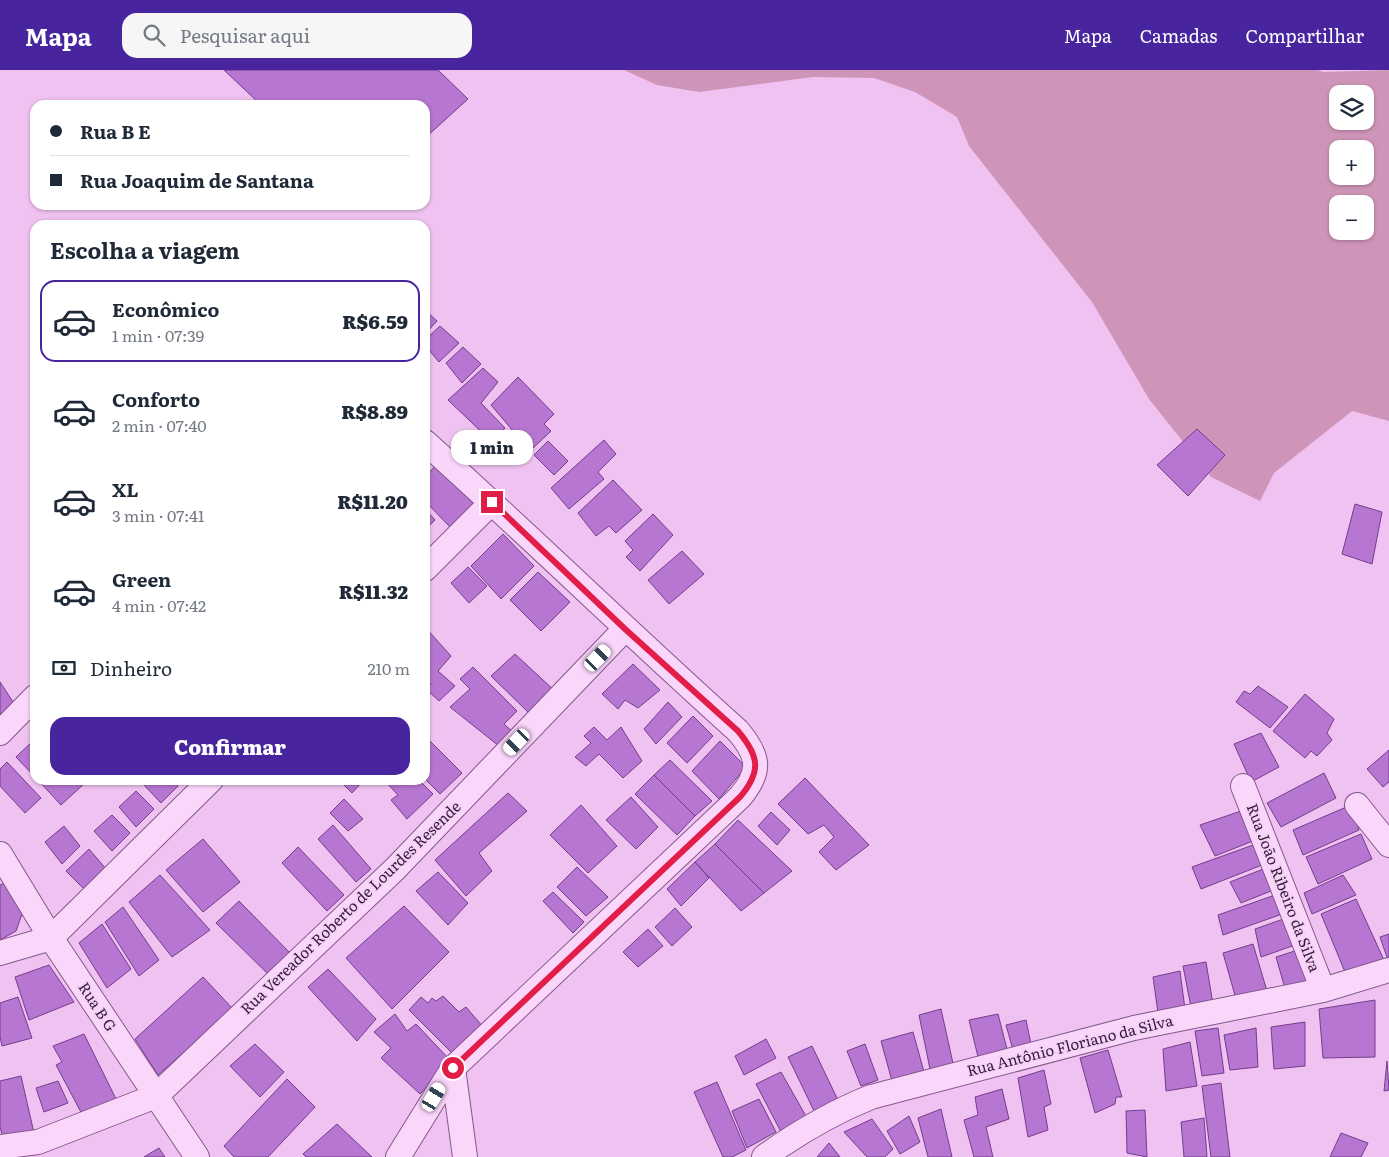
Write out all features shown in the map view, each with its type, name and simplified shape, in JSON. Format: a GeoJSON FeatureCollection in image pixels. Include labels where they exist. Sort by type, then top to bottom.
{"type":"FeatureCollection","features":[{"type":"Feature","properties":{"kind":"street"},"geometry":{"type":"LineString","coordinates":[[398,1157],[453,1068],[740,797],[752,783],[756,769],[753,749],[738,731],[625,629],[492,502],[430,446]]}},
{"type":"Feature","properties":{"kind":"street"},"geometry":{"type":"LineString","coordinates":[[430,564],[492,502]]}},
{"type":"Feature","properties":{"kind":"street","name":"Rua Vereador Roberto de Lourdes Resende"},"geometry":{"type":"LineString","coordinates":[[156,1096],[395,869],[625,629]]}},
{"type":"Feature","properties":{"kind":"street"},"geometry":{"type":"LineString","coordinates":[[0,733],[30,702]]}},
{"type":"Feature","properties":{"kind":"street"},"geometry":{"type":"LineString","coordinates":[[0,953],[52,938],[207,785]]}},
{"type":"Feature","properties":{"kind":"street","name":"Rua João Ribeiro da Silva"},"geometry":{"type":"LineString","coordinates":[[1243,786],[1323,990]]}},
{"type":"Feature","properties":{"kind":"street"},"geometry":{"type":"LineString","coordinates":[[1356,805],[1389,845]]}},
{"type":"Feature","properties":{"kind":"street","name":"Rua B G"},"geometry":{"type":"LineString","coordinates":[[0,854],[52,938],[197,1157]]}},
{"type":"Feature","properties":{"kind":"street","name":"Rua Antônio Floriano da Silva"},"geometry":{"type":"LineString","coordinates":[[764,1157],[796,1134],[834,1112],[870,1097],[1134,1028],[1323,990],[1389,970]]}},
{"type":"Feature","properties":{"kind":"street"},"geometry":{"type":"LineString","coordinates":[[453,1068],[465,1157]]}},
{"type":"Feature","properties":{"kind":"street"},"geometry":{"type":"LineString","coordinates":[[0,1148],[38,1142],[156,1096]]}},
{"type":"Feature","properties":{"kind":"shaded area"},"geometry":{"type":"Polygon","coordinates":[[[624,70],[1318,70],[1323,72],[1389,70],[1389,421],[1352,411],[1274,473],[1260,501],[1211,477],[1149,399],[1092,302],[969,146],[957,117],[915,92],[874,78],[813,77],[699,92],[657,85],[624,70]]]}},
{"type":"Feature","properties":{"kind":"building"},"geometry":{"type":"Polygon","coordinates":[[[224,70],[438,70],[468,99],[430,133],[430,100],[256,100],[224,70]]]}},
{"type":"Feature","properties":{"kind":"building"},"geometry":{"type":"Polygon","coordinates":[[[430,315],[437,321],[430,329],[430,315]]]}},
{"type":"Feature","properties":{"kind":"building"},"geometry":{"type":"Polygon","coordinates":[[[440,326],[459,343],[439,362],[430,351],[430,335],[440,326]]]}},
{"type":"Feature","properties":{"kind":"building"},"geometry":{"type":"Polygon","coordinates":[[[463,347],[481,364],[462,383],[446,363],[463,347]]]}},
{"type":"Feature","properties":{"kind":"building"},"geometry":{"type":"Polygon","coordinates":[[[483,368],[498,382],[481,403],[505,428],[491,441],[448,400],[483,368]]]}},
{"type":"Feature","properties":{"kind":"building"},"geometry":{"type":"Polygon","coordinates":[[[518,377],[554,414],[544,424],[551,431],[530,451],[491,405],[518,377]]]}},
{"type":"Feature","properties":{"kind":"building"},"geometry":{"type":"Polygon","coordinates":[[[1197,429],[1225,455],[1188,496],[1157,465],[1197,429]]]}},
{"type":"Feature","properties":{"kind":"building"},"geometry":{"type":"Polygon","coordinates":[[[604,440],[616,454],[598,472],[604,479],[569,509],[551,488],[604,440]]]}},
{"type":"Feature","properties":{"kind":"building"},"geometry":{"type":"Polygon","coordinates":[[[548,441],[568,461],[554,475],[534,455],[548,441]]]}},
{"type":"Feature","properties":{"kind":"building"},"geometry":{"type":"Polygon","coordinates":[[[435,466],[474,504],[450,527],[430,506],[430,472],[435,466]]]}},
{"type":"Feature","properties":{"kind":"building"},"geometry":{"type":"Polygon","coordinates":[[[613,480],[642,510],[616,533],[609,526],[596,536],[578,513],[613,480]]]}},
{"type":"Feature","properties":{"kind":"building"},"geometry":{"type":"Polygon","coordinates":[[[1355,504],[1382,512],[1372,564],[1342,554],[1355,504]]]}},
{"type":"Feature","properties":{"kind":"building"},"geometry":{"type":"Polygon","coordinates":[[[430,514],[435,520],[430,525],[430,514]]]}},
{"type":"Feature","properties":{"kind":"building"},"geometry":{"type":"Polygon","coordinates":[[[653,514],[673,535],[640,571],[626,557],[633,550],[625,541],[653,514]]]}},
{"type":"Feature","properties":{"kind":"building"},"geometry":{"type":"Polygon","coordinates":[[[503,534],[534,566],[501,599],[471,566],[503,534]]]}},
{"type":"Feature","properties":{"kind":"building"},"geometry":{"type":"Polygon","coordinates":[[[682,551],[704,574],[669,604],[648,580],[682,551]]]}},
{"type":"Feature","properties":{"kind":"building"},"geometry":{"type":"Polygon","coordinates":[[[468,567],[487,586],[469,603],[451,583],[468,567]]]}},
{"type":"Feature","properties":{"kind":"building"},"geometry":{"type":"Polygon","coordinates":[[[538,572],[570,602],[541,631],[510,600],[538,572]]]}},
{"type":"Feature","properties":{"kind":"building"},"geometry":{"type":"Polygon","coordinates":[[[430,633],[451,656],[438,671],[455,686],[439,701],[430,693],[430,633]]]}},
{"type":"Feature","properties":{"kind":"building"},"geometry":{"type":"Polygon","coordinates":[[[515,654],[556,692],[531,715],[491,676],[515,654]]]}},
{"type":"Feature","properties":{"kind":"building"},"geometry":{"type":"Polygon","coordinates":[[[633,664],[660,690],[638,708],[625,700],[618,709],[602,694],[633,664]]]}},
{"type":"Feature","properties":{"kind":"building"},"geometry":{"type":"Polygon","coordinates":[[[473,667],[517,711],[504,724],[513,732],[499,746],[450,707],[470,689],[460,679],[473,667]]]}},
{"type":"Feature","properties":{"kind":"building"},"geometry":{"type":"Polygon","coordinates":[[[0,682],[15,705],[0,719],[0,682]]]}},
{"type":"Feature","properties":{"kind":"building"},"geometry":{"type":"Polygon","coordinates":[[[1258,686],[1288,707],[1270,728],[1236,702],[1244,691],[1250,694],[1258,686]]]}},
{"type":"Feature","properties":{"kind":"building"},"geometry":{"type":"Polygon","coordinates":[[[1305,694],[1334,719],[1327,733],[1332,740],[1317,756],[1311,751],[1305,758],[1273,731],[1305,694]]]}},
{"type":"Feature","properties":{"kind":"building"},"geometry":{"type":"Polygon","coordinates":[[[668,702],[682,717],[656,744],[644,729],[668,702]]]}},
{"type":"Feature","properties":{"kind":"building"},"geometry":{"type":"Polygon","coordinates":[[[693,716],[713,736],[687,763],[667,743],[693,716]]]}},
{"type":"Feature","properties":{"kind":"building"},"geometry":{"type":"Polygon","coordinates":[[[594,727],[607,740],[621,727],[642,761],[623,778],[599,754],[586,766],[575,757],[591,743],[584,736],[594,727]]]}},
{"type":"Feature","properties":{"kind":"building"},"geometry":{"type":"Polygon","coordinates":[[[1261,733],[1279,767],[1251,782],[1234,744],[1261,733]]]}},
{"type":"Feature","properties":{"kind":"building"},"geometry":{"type":"Polygon","coordinates":[[[430,741],[462,773],[440,794],[430,784],[430,741]]]}},
{"type":"Feature","properties":{"kind":"building"},"geometry":{"type":"Polygon","coordinates":[[[720,741],[746,767],[719,799],[692,771],[720,741]]]}},
{"type":"Feature","properties":{"kind":"building"},"geometry":{"type":"Polygon","coordinates":[[[30,744],[30,772],[16,757],[30,744]]]}},
{"type":"Feature","properties":{"kind":"building"},"geometry":{"type":"Polygon","coordinates":[[[1389,750],[1389,782],[1383,787],[1367,769],[1389,750]]]}},
{"type":"Feature","properties":{"kind":"building"},"geometry":{"type":"Polygon","coordinates":[[[670,760],[712,801],[695,816],[654,775],[670,760]]]}},
{"type":"Feature","properties":{"kind":"building"},"geometry":{"type":"Polygon","coordinates":[[[7,762],[41,798],[25,813],[0,786],[0,769],[7,762]]]}},
{"type":"Feature","properties":{"kind":"building"},"geometry":{"type":"Polygon","coordinates":[[[1324,773],[1336,798],[1281,827],[1267,803],[1324,773]]]}},
{"type":"Feature","properties":{"kind":"building"},"geometry":{"type":"Polygon","coordinates":[[[654,775],[695,816],[677,835],[635,794],[654,775]]]}},
{"type":"Feature","properties":{"kind":"building"},"geometry":{"type":"Polygon","coordinates":[[[805,778],[869,845],[836,870],[819,852],[834,837],[824,825],[808,834],[778,804],[805,778]]]}},
{"type":"Feature","properties":{"kind":"building"},"geometry":{"type":"Polygon","coordinates":[[[43,785],[83,785],[61,805],[43,785]]]}},
{"type":"Feature","properties":{"kind":"building"},"geometry":{"type":"Polygon","coordinates":[[[144,785],[177,785],[161,803],[144,785]]]}},
{"type":"Feature","properties":{"kind":"building"},"geometry":{"type":"Polygon","coordinates":[[[344,785],[359,785],[352,793],[344,785]]]}},
{"type":"Feature","properties":{"kind":"building"},"geometry":{"type":"Polygon","coordinates":[[[389,785],[424,785],[433,794],[407,819],[391,800],[398,795],[389,785]]]}},
{"type":"Feature","properties":{"kind":"building"},"geometry":{"type":"Polygon","coordinates":[[[136,791],[154,809],[136,827],[119,807],[136,791]]]}},
{"type":"Feature","properties":{"kind":"building"},"geometry":{"type":"Polygon","coordinates":[[[508,793],[527,811],[479,853],[492,871],[466,896],[435,860],[508,793]]]}},
{"type":"Feature","properties":{"kind":"building"},"geometry":{"type":"Polygon","coordinates":[[[631,797],[658,827],[636,849],[606,820],[631,797]]]}},
{"type":"Feature","properties":{"kind":"building"},"geometry":{"type":"Polygon","coordinates":[[[344,799],[363,819],[348,831],[330,813],[344,799]]]}},
{"type":"Feature","properties":{"kind":"building"},"geometry":{"type":"Polygon","coordinates":[[[581,805],[617,846],[588,873],[550,835],[581,805]]]}},
{"type":"Feature","properties":{"kind":"building"},"geometry":{"type":"Polygon","coordinates":[[[1351,805],[1359,830],[1303,855],[1293,830],[1351,805]]]}},
{"type":"Feature","properties":{"kind":"building"},"geometry":{"type":"Polygon","coordinates":[[[1241,811],[1253,841],[1215,856],[1200,825],[1241,811]]]}},
{"type":"Feature","properties":{"kind":"building"},"geometry":{"type":"Polygon","coordinates":[[[771,812],[790,830],[777,845],[758,826],[771,812]]]}},
{"type":"Feature","properties":{"kind":"building"},"geometry":{"type":"Polygon","coordinates":[[[112,815],[130,833],[112,851],[94,831],[112,815]]]}},
{"type":"Feature","properties":{"kind":"building"},"geometry":{"type":"Polygon","coordinates":[[[738,820],[792,871],[764,893],[715,844],[738,820]]]}},
{"type":"Feature","properties":{"kind":"building"},"geometry":{"type":"Polygon","coordinates":[[[333,825],[371,869],[356,882],[318,839],[333,825]]]}},
{"type":"Feature","properties":{"kind":"building"},"geometry":{"type":"Polygon","coordinates":[[[64,826],[80,846],[62,864],[45,842],[64,826]]]}},
{"type":"Feature","properties":{"kind":"building"},"geometry":{"type":"Polygon","coordinates":[[[1361,834],[1372,859],[1318,884],[1306,857],[1361,834]]]}},
{"type":"Feature","properties":{"kind":"building"},"geometry":{"type":"Polygon","coordinates":[[[203,839],[240,882],[203,912],[166,870],[203,839]]]}},
{"type":"Feature","properties":{"kind":"building"},"geometry":{"type":"Polygon","coordinates":[[[715,844],[764,893],[741,911],[695,862],[715,844]]]}},
{"type":"Feature","properties":{"kind":"building"},"geometry":{"type":"Polygon","coordinates":[[[1253,845],[1262,865],[1201,889],[1192,867],[1253,845]]]}},
{"type":"Feature","properties":{"kind":"building"},"geometry":{"type":"Polygon","coordinates":[[[298,847],[344,895],[327,911],[282,863],[298,847]]]}},
{"type":"Feature","properties":{"kind":"building"},"geometry":{"type":"Polygon","coordinates":[[[89,849],[107,870],[86,891],[66,871],[89,849]]]}},
{"type":"Feature","properties":{"kind":"building"},"geometry":{"type":"Polygon","coordinates":[[[695,862],[709,878],[681,906],[667,889],[695,862]]]}},
{"type":"Feature","properties":{"kind":"building"},"geometry":{"type":"Polygon","coordinates":[[[577,867],[608,897],[586,916],[557,887],[577,867]]]}},
{"type":"Feature","properties":{"kind":"building"},"geometry":{"type":"Polygon","coordinates":[[[1266,868],[1276,889],[1241,903],[1230,882],[1266,868]]]}},
{"type":"Feature","properties":{"kind":"building"},"geometry":{"type":"Polygon","coordinates":[[[438,872],[468,903],[448,925],[416,891],[438,872]]]}},
{"type":"Feature","properties":{"kind":"building"},"geometry":{"type":"Polygon","coordinates":[[[160,875],[210,930],[172,957],[129,902],[160,875]]]}},
{"type":"Feature","properties":{"kind":"building"},"geometry":{"type":"Polygon","coordinates":[[[1343,875],[1356,895],[1312,914],[1304,893],[1343,875]]]}},
{"type":"Feature","properties":{"kind":"building"},"geometry":{"type":"Polygon","coordinates":[[[4,883],[22,914],[16,931],[0,940],[0,885],[4,883]]]}},
{"type":"Feature","properties":{"kind":"building"},"geometry":{"type":"Polygon","coordinates":[[[553,892],[584,922],[573,933],[543,901],[553,892]]]}},
{"type":"Feature","properties":{"kind":"building"},"geometry":{"type":"Polygon","coordinates":[[[1278,894],[1285,913],[1223,935],[1218,915],[1278,894]]]}},
{"type":"Feature","properties":{"kind":"building"},"geometry":{"type":"Polygon","coordinates":[[[1356,899],[1384,960],[1345,972],[1321,914],[1356,899]]]}},
{"type":"Feature","properties":{"kind":"building"},"geometry":{"type":"Polygon","coordinates":[[[239,901],[292,955],[270,976],[216,923],[239,901]]]}},
{"type":"Feature","properties":{"kind":"building"},"geometry":{"type":"Polygon","coordinates":[[[404,906],[449,952],[392,1009],[346,958],[404,906]]]}},
{"type":"Feature","properties":{"kind":"building"},"geometry":{"type":"Polygon","coordinates":[[[123,907],[159,960],[139,976],[105,922],[123,907]]]}},
{"type":"Feature","properties":{"kind":"building"},"geometry":{"type":"Polygon","coordinates":[[[675,908],[692,927],[672,946],[655,927],[675,908]]]}},
{"type":"Feature","properties":{"kind":"building"},"geometry":{"type":"Polygon","coordinates":[[[1289,917],[1298,944],[1261,957],[1255,929],[1289,917]]]}},
{"type":"Feature","properties":{"kind":"building"},"geometry":{"type":"Polygon","coordinates":[[[102,924],[131,969],[107,988],[79,943],[102,924]]]}},
{"type":"Feature","properties":{"kind":"building"},"geometry":{"type":"Polygon","coordinates":[[[648,929],[663,946],[638,967],[623,952],[648,929]]]}},
{"type":"Feature","properties":{"kind":"building"},"geometry":{"type":"Polygon","coordinates":[[[1389,934],[1389,963],[1380,937],[1389,934]]]}},
{"type":"Feature","properties":{"kind":"building"},"geometry":{"type":"Polygon","coordinates":[[[1253,944],[1267,991],[1236,999],[1223,953],[1253,944]]]}},
{"type":"Feature","properties":{"kind":"building"},"geometry":{"type":"Polygon","coordinates":[[[1301,949],[1314,986],[1286,992],[1276,957],[1301,949]]]}},
{"type":"Feature","properties":{"kind":"building"},"geometry":{"type":"Polygon","coordinates":[[[1206,962],[1213,1004],[1191,1007],[1183,966],[1206,962]]]}},
{"type":"Feature","properties":{"kind":"building"},"geometry":{"type":"Polygon","coordinates":[[[49,965],[74,1002],[29,1020],[15,977],[49,965]]]}},
{"type":"Feature","properties":{"kind":"building"},"geometry":{"type":"Polygon","coordinates":[[[328,969],[376,1019],[357,1041],[308,987],[328,969]]]}},
{"type":"Feature","properties":{"kind":"building"},"geometry":{"type":"Polygon","coordinates":[[[1180,971],[1185,1009],[1158,1013],[1153,977],[1180,971]]]}},
{"type":"Feature","properties":{"kind":"building"},"geometry":{"type":"Polygon","coordinates":[[[203,977],[233,1009],[158,1075],[135,1039],[203,977]]]}},
{"type":"Feature","properties":{"kind":"building"},"geometry":{"type":"Polygon","coordinates":[[[443,996],[459,1012],[466,1007],[484,1028],[454,1055],[409,1010],[421,997],[428,1003],[432,998],[436,1001],[443,996]]]}},
{"type":"Feature","properties":{"kind":"building"},"geometry":{"type":"Polygon","coordinates":[[[18,997],[32,1038],[2,1046],[0,1037],[0,1003],[18,997]]]}},
{"type":"Feature","properties":{"kind":"building"},"geometry":{"type":"Polygon","coordinates":[[[1375,1000],[1375,1057],[1323,1058],[1319,1009],[1375,1000]]]}},
{"type":"Feature","properties":{"kind":"building"},"geometry":{"type":"Polygon","coordinates":[[[941,1009],[954,1068],[931,1074],[919,1015],[941,1009]]]}},
{"type":"Feature","properties":{"kind":"building"},"geometry":{"type":"Polygon","coordinates":[[[395,1014],[407,1031],[416,1024],[450,1060],[420,1094],[381,1058],[391,1048],[374,1032],[395,1014]]]}},
{"type":"Feature","properties":{"kind":"building"},"geometry":{"type":"Polygon","coordinates":[[[998,1014],[1008,1053],[979,1061],[969,1020],[998,1014]]]}},
{"type":"Feature","properties":{"kind":"building"},"geometry":{"type":"Polygon","coordinates":[[[1026,1020],[1031,1044],[1013,1050],[1006,1025],[1026,1020]]]}},
{"type":"Feature","properties":{"kind":"building"},"geometry":{"type":"Polygon","coordinates":[[[1305,1022],[1305,1066],[1274,1069],[1271,1027],[1305,1022]]]}},
{"type":"Feature","properties":{"kind":"building"},"geometry":{"type":"Polygon","coordinates":[[[1218,1028],[1224,1073],[1202,1076],[1195,1031],[1218,1028]]]}},
{"type":"Feature","properties":{"kind":"building"},"geometry":{"type":"Polygon","coordinates":[[[1256,1028],[1258,1067],[1230,1070],[1224,1035],[1256,1028]]]}},
{"type":"Feature","properties":{"kind":"building"},"geometry":{"type":"Polygon","coordinates":[[[913,1032],[924,1072],[892,1081],[881,1041],[913,1032]]]}},
{"type":"Feature","properties":{"kind":"building"},"geometry":{"type":"Polygon","coordinates":[[[84,1034],[116,1099],[83,1116],[56,1065],[62,1062],[53,1046],[84,1034]]]}},
{"type":"Feature","properties":{"kind":"building"},"geometry":{"type":"Polygon","coordinates":[[[766,1039],[776,1058],[744,1075],[735,1056],[766,1039]]]}},
{"type":"Feature","properties":{"kind":"building"},"geometry":{"type":"Polygon","coordinates":[[[1190,1042],[1197,1086],[1166,1091],[1163,1049],[1190,1042]]]}},
{"type":"Feature","properties":{"kind":"building"},"geometry":{"type":"Polygon","coordinates":[[[255,1044],[284,1072],[260,1097],[230,1066],[255,1044]]]}},
{"type":"Feature","properties":{"kind":"building"},"geometry":{"type":"Polygon","coordinates":[[[865,1044],[878,1080],[861,1086],[847,1051],[865,1044]]]}},
{"type":"Feature","properties":{"kind":"building"},"geometry":{"type":"Polygon","coordinates":[[[812,1046],[837,1098],[815,1113],[788,1057],[812,1046]]]}},
{"type":"Feature","properties":{"kind":"building"},"geometry":{"type":"Polygon","coordinates":[[[1108,1050],[1122,1097],[1116,1097],[1115,1104],[1095,1113],[1080,1058],[1108,1050]]]}},
{"type":"Feature","properties":{"kind":"building"},"geometry":{"type":"Polygon","coordinates":[[[1387,1061],[1389,1090],[1384,1091],[1387,1061]]]}},
{"type":"Feature","properties":{"kind":"building"},"geometry":{"type":"Polygon","coordinates":[[[1044,1070],[1051,1104],[1044,1107],[1048,1130],[1028,1137],[1018,1078],[1044,1070]]]}},
{"type":"Feature","properties":{"kind":"building"},"geometry":{"type":"Polygon","coordinates":[[[781,1072],[807,1118],[781,1132],[756,1084],[781,1072]]]}},
{"type":"Feature","properties":{"kind":"building"},"geometry":{"type":"Polygon","coordinates":[[[21,1076],[34,1133],[3,1138],[0,1127],[0,1081],[21,1076]]]}},
{"type":"Feature","properties":{"kind":"building"},"geometry":{"type":"Polygon","coordinates":[[[287,1079],[315,1107],[268,1157],[234,1157],[224,1146],[287,1079]]]}},
{"type":"Feature","properties":{"kind":"building"},"geometry":{"type":"Polygon","coordinates":[[[58,1081],[68,1103],[44,1112],[36,1088],[58,1081]]]}},
{"type":"Feature","properties":{"kind":"building"},"geometry":{"type":"Polygon","coordinates":[[[717,1082],[746,1150],[732,1157],[723,1157],[694,1092],[717,1082]]]}},
{"type":"Feature","properties":{"kind":"building"},"geometry":{"type":"Polygon","coordinates":[[[1221,1083],[1230,1157],[1211,1157],[1202,1086],[1221,1083]]]}},
{"type":"Feature","properties":{"kind":"building"},"geometry":{"type":"Polygon","coordinates":[[[1002,1089],[1009,1119],[986,1127],[993,1157],[974,1157],[964,1120],[978,1115],[975,1097],[1002,1089]]]}},
{"type":"Feature","properties":{"kind":"building"},"geometry":{"type":"Polygon","coordinates":[[[759,1099],[776,1132],[747,1148],[732,1111],[759,1099]]]}},
{"type":"Feature","properties":{"kind":"building"},"geometry":{"type":"Polygon","coordinates":[[[941,1109],[952,1157],[928,1157],[918,1118],[941,1109]]]}},
{"type":"Feature","properties":{"kind":"building"},"geometry":{"type":"Polygon","coordinates":[[[1145,1110],[1147,1157],[1127,1153],[1126,1111],[1145,1110]]]}},
{"type":"Feature","properties":{"kind":"building"},"geometry":{"type":"Polygon","coordinates":[[[909,1116],[920,1142],[900,1154],[887,1131],[909,1116]]]}},
{"type":"Feature","properties":{"kind":"building"},"geometry":{"type":"Polygon","coordinates":[[[1204,1118],[1207,1157],[1184,1157],[1181,1122],[1204,1118]]]}},
{"type":"Feature","properties":{"kind":"building"},"geometry":{"type":"Polygon","coordinates":[[[872,1119],[893,1149],[885,1157],[867,1157],[844,1132],[872,1119]]]}},
{"type":"Feature","properties":{"kind":"building"},"geometry":{"type":"Polygon","coordinates":[[[337,1124],[372,1157],[306,1157],[303,1154],[337,1124]]]}},
{"type":"Feature","properties":{"kind":"building"},"geometry":{"type":"Polygon","coordinates":[[[1341,1133],[1368,1143],[1361,1157],[1330,1157],[1341,1133]]]}},
{"type":"Feature","properties":{"kind":"building"},"geometry":{"type":"Polygon","coordinates":[[[829,1143],[840,1157],[817,1157],[829,1143]]]}},
{"type":"Feature","properties":{"kind":"building"},"geometry":{"type":"Polygon","coordinates":[[[159,1148],[165,1157],[144,1157],[159,1148]]]}},
{"type":"Feature","properties":{"kind":"route"},"geometry":{"type":"LineString","coordinates":[[453,1068],[740,797],[752,783],[756,769],[753,749],[738,731],[625,629],[492,502]]}}]}
